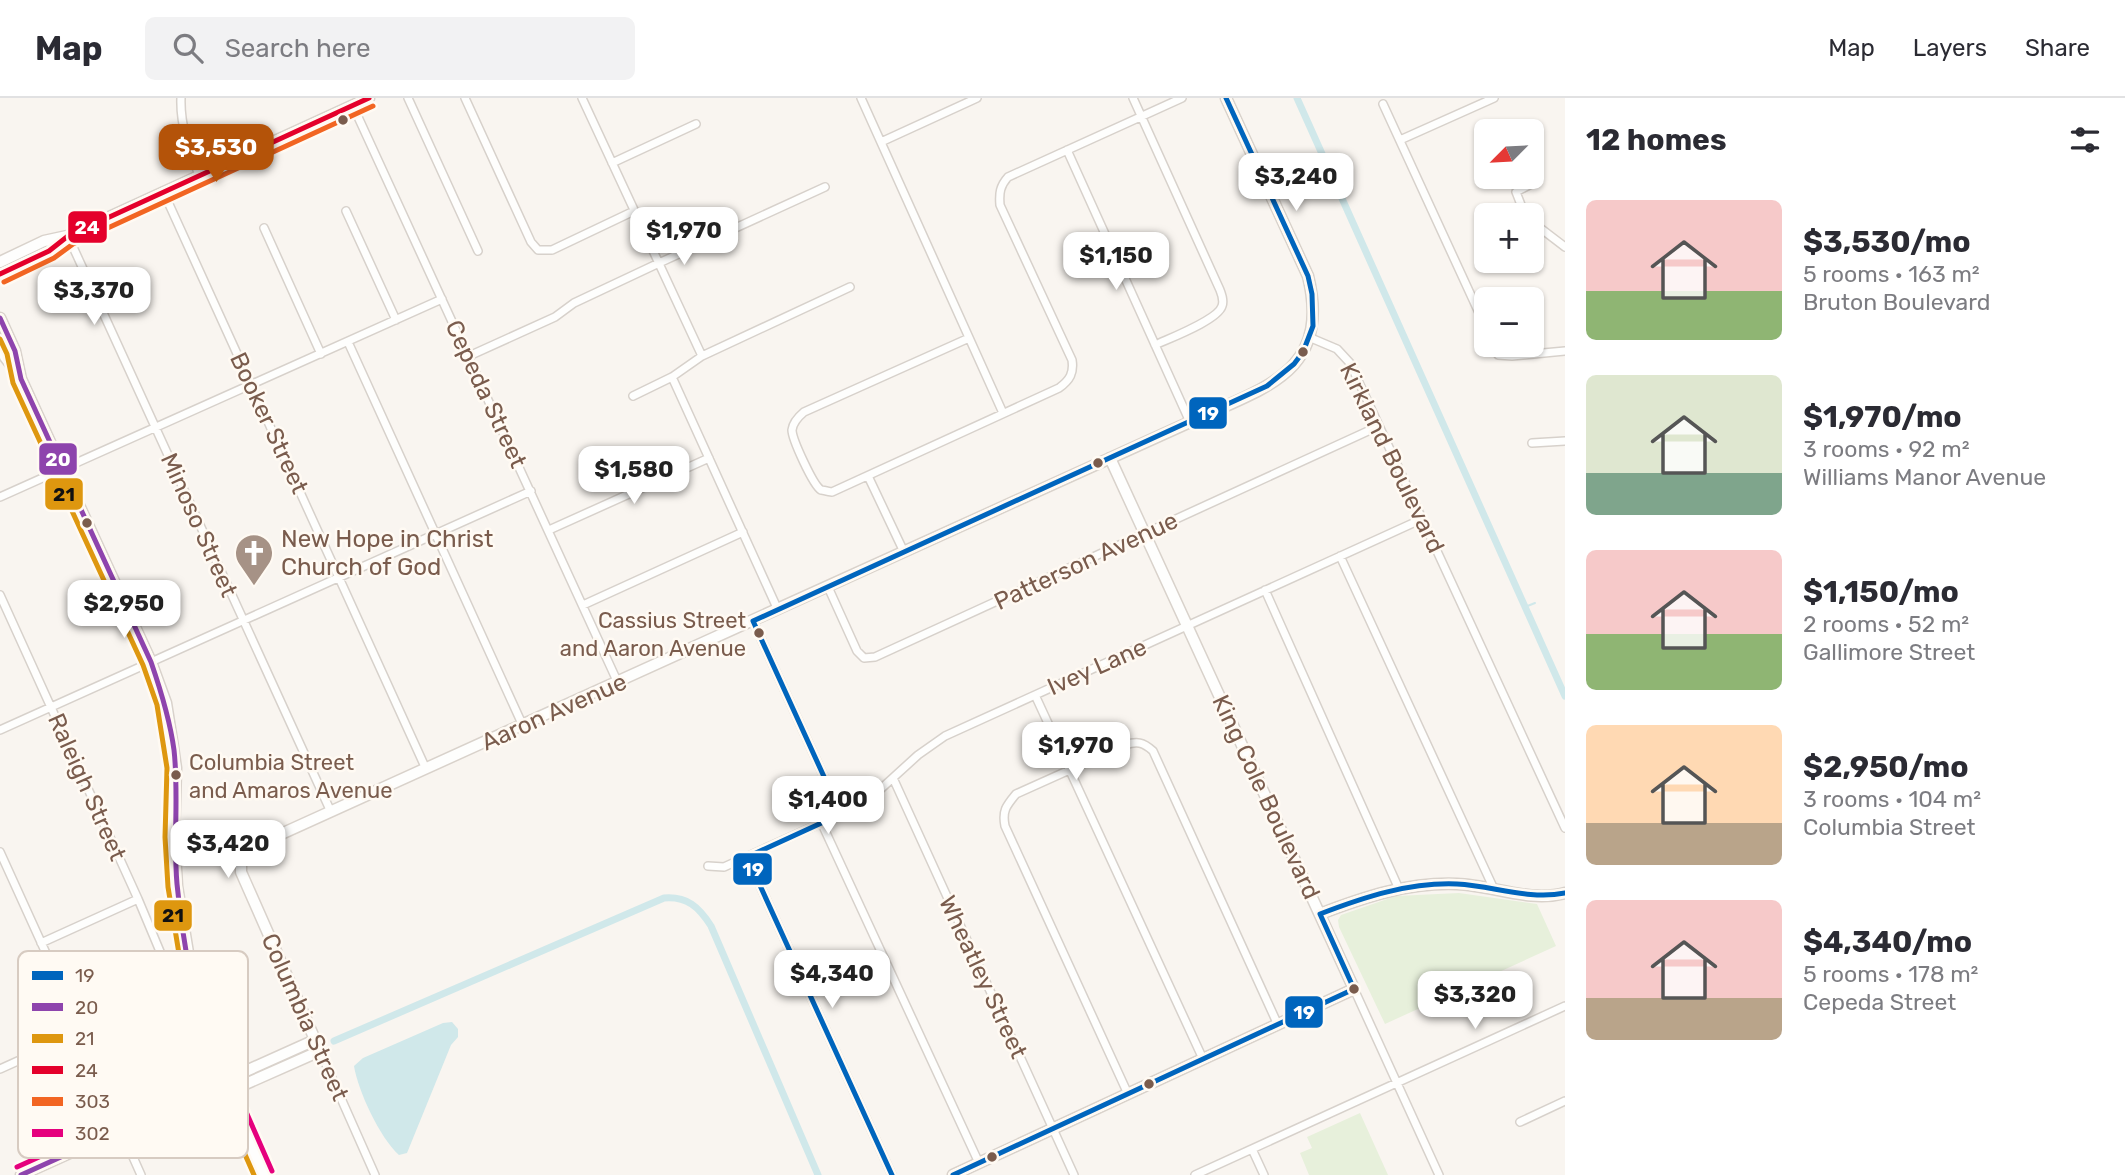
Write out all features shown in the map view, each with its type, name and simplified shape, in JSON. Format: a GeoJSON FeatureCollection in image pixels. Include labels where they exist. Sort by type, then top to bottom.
{"type":"FeatureCollection","features":[{"type":"Feature","properties":{"kind":"street"},"geometry":{"type":"LineString","coordinates":[[180,98],[189,149],[199,175]]}},
{"type":"Feature","properties":{"kind":"street"},"geometry":{"type":"LineString","coordinates":[[0,262],[44,241],[68,236],[369,98]]}},
{"type":"Feature","properties":{"kind":"street"},"geometry":{"type":"LineString","coordinates":[[408,98],[478,251]]}},
{"type":"Feature","properties":{"kind":"street"},"geometry":{"type":"LineString","coordinates":[[465,98],[531,242],[538,250],[552,250],[634,211]]}},
{"type":"Feature","properties":{"kind":"street"},"geometry":{"type":"LineString","coordinates":[[582,98],[702,356]]}},
{"type":"Feature","properties":{"kind":"street"},"geometry":{"type":"LineString","coordinates":[[860,98],[1003,413]]}},
{"type":"Feature","properties":{"kind":"street"},"geometry":{"type":"LineString","coordinates":[[881,142],[977,98]]}},
{"type":"Feature","properties":{"kind":"street"},"geometry":{"type":"LineString","coordinates":[[1133,98],[1223,302],[1221,310],[1211,318],[1156,345]]}},
{"type":"Feature","properties":{"kind":"street"},"geometry":{"type":"LineString","coordinates":[[969,338],[804,412],[796,419],[792,428],[793,437],[814,482],[821,490],[832,492],[1059,388],[1068,381],[1073,370],[1072,360],[1000,205],[1002,184],[1009,177],[1182,98]]}},
{"type":"Feature","properties":{"kind":"street"},"geometry":{"type":"LineString","coordinates":[[1226,98],[1308,276],[1313,296],[1311,338]]}},
{"type":"Feature","properties":{"kind":"street"},"geometry":{"type":"LineString","coordinates":[[1400,140],[1494,98]]}},
{"type":"Feature","properties":{"kind":"street"},"geometry":{"type":"LineString","coordinates":[[1383,104],[1474,302]]}},
{"type":"Feature","properties":{"kind":"street","name":"Cepeda Street"},"geometry":{"type":"LineString","coordinates":[[353,106],[618,683]]}},
{"type":"Feature","properties":{"kind":"street"},"geometry":{"type":"LineString","coordinates":[[612,163],[696,124]]}},
{"type":"Feature","properties":{"kind":"street"},"geometry":{"type":"LineString","coordinates":[[1067,150],[1190,422]]}},
{"type":"Feature","properties":{"kind":"street"},"geometry":{"type":"LineString","coordinates":[[469,356],[555,317],[574,303],[825,187]]}},
{"type":"Feature","properties":{"kind":"street"},"geometry":{"type":"LineString","coordinates":[[1520,189],[1516,191],[1520,203]]}},
{"type":"Feature","properties":{"kind":"street","name":"Booker Street"},"geometry":{"type":"LineString","coordinates":[[163,191],[426,769]]}},
{"type":"Feature","properties":{"kind":"street"},"geometry":{"type":"LineString","coordinates":[[346,211],[396,320]]}},
{"type":"Feature","properties":{"kind":"street"},"geometry":{"type":"LineString","coordinates":[[264,228],[321,354]]}},
{"type":"Feature","properties":{"kind":"street"},"geometry":{"type":"LineString","coordinates":[[1544,231],[1565,247]]}},
{"type":"Feature","properties":{"kind":"street"},"geometry":{"type":"LineString","coordinates":[[0,274],[50,251],[68,236]]}},
{"type":"Feature","properties":{"kind":"street","name":"Minoso Street"},"geometry":{"type":"LineString","coordinates":[[68,236],[331,812]]}},
{"type":"Feature","properties":{"kind":"street"},"geometry":{"type":"LineString","coordinates":[[633,396],[672,377],[702,356],[849,287]]}},
{"type":"Feature","properties":{"kind":"street"},"geometry":{"type":"LineString","coordinates":[[0,498],[442,299]]}},
{"type":"Feature","properties":{"kind":"street"},"geometry":{"type":"LineString","coordinates":[[0,318],[15,351],[21,379]]}},
{"type":"Feature","properties":{"kind":"street","name":"Aaron Avenue"},"geometry":{"type":"LineString","coordinates":[[242,858],[248,849],[1267,386],[1296,364],[1311,338]]}},
{"type":"Feature","properties":{"kind":"street","name":"Kirkland Boulevard"},"geometry":{"type":"LineString","coordinates":[[1311,338],[1337,349],[1350,363],[1565,828]]}},
{"type":"Feature","properties":{"kind":"street"},"geometry":{"type":"LineString","coordinates":[[348,342],[523,726]]}},
{"type":"Feature","properties":{"kind":"street"},"geometry":{"type":"LineString","coordinates":[[0,346],[21,379],[150,662],[166,703],[176,768],[174,837],[177,886],[188,951]]}},
{"type":"Feature","properties":{"kind":"street"},"geometry":{"type":"LineString","coordinates":[[1544,353],[1565,351]]}},
{"type":"Feature","properties":{"kind":"street"},"geometry":{"type":"LineString","coordinates":[[672,377],[778,610]]}},
{"type":"Feature","properties":{"kind":"street","name":"Patterson Avenue"},"geometry":{"type":"LineString","coordinates":[[828,587],[857,651],[864,658],[875,657],[1379,426]]}},
{"type":"Feature","properties":{"kind":"street"},"geometry":{"type":"LineString","coordinates":[[1532,443],[1565,441]]}},
{"type":"Feature","properties":{"kind":"street"},"geometry":{"type":"LineString","coordinates":[[549,530],[709,458]]}},
{"type":"Feature","properties":{"kind":"street","name":"King Cole Boulevard"},"geometry":{"type":"LineString","coordinates":[[1111,458],[1439,1175]]}},
{"type":"Feature","properties":{"kind":"street"},"geometry":{"type":"LineString","coordinates":[[868,476],[904,552]]}},
{"type":"Feature","properties":{"kind":"street"},"geometry":{"type":"LineString","coordinates":[[0,730],[531,491]]}},
{"type":"Feature","properties":{"kind":"street","name":"Ivey Lane"},"geometry":{"type":"LineString","coordinates":[[708,866],[724,867],[841,814],[873,796],[944,736],[1422,519]]}},
{"type":"Feature","properties":{"kind":"street"},"geometry":{"type":"LineString","coordinates":[[583,605],[743,532]]}},
{"type":"Feature","properties":{"kind":"street"},"geometry":{"type":"LineString","coordinates":[[1340,556],[1493,887]]}},
{"type":"Feature","properties":{"kind":"street"},"geometry":{"type":"LineString","coordinates":[[1265,590],[1399,889]]}},
{"type":"Feature","properties":{"kind":"street","name":"Raleigh Street"},"geometry":{"type":"LineString","coordinates":[[0,595],[160,951]]}},
{"type":"Feature","properties":{"kind":"street"},"geometry":{"type":"LineString","coordinates":[[753,621],[841,814]]}},
{"type":"Feature","properties":{"kind":"street"},"geometry":{"type":"LineString","coordinates":[[1035,695],[1203,1059]]}},
{"type":"Feature","properties":{"kind":"street"},"geometry":{"type":"LineString","coordinates":[[1128,1094],[1005,826],[1003,814],[1016,794],[1125,745],[1136,742],[1145,744],[1153,751],[1278,1025]]}},
{"type":"Feature","properties":{"kind":"street","name":"Wheatley Street"},"geometry":{"type":"LineString","coordinates":[[893,778],[1074,1175]]}},
{"type":"Feature","properties":{"kind":"street"},"geometry":{"type":"LineString","coordinates":[[822,824],[979,1163]]}},
{"type":"Feature","properties":{"kind":"street"},"geometry":{"type":"LineString","coordinates":[[0,852],[45,951]]}},
{"type":"Feature","properties":{"kind":"street"},"geometry":{"type":"LineString","coordinates":[[747,857],[892,1175]]}},
{"type":"Feature","properties":{"kind":"street","name":"Columbia Street"},"geometry":{"type":"LineString","coordinates":[[242,858],[241,872],[375,1175]]}},
{"type":"Feature","properties":{"kind":"street"},"geometry":{"type":"LineString","coordinates":[[1320,915],[1353,901],[1429,884],[1493,887],[1544,897],[1565,893]]}},
{"type":"Feature","properties":{"kind":"street"},"geometry":{"type":"LineString","coordinates":[[41,943],[138,899]]}},
{"type":"Feature","properties":{"kind":"street"},"geometry":{"type":"LineString","coordinates":[[953,1175],[1354,989]]}},
{"type":"Feature","properties":{"kind":"street"},"geometry":{"type":"LineString","coordinates":[[1195,1175],[1565,1006]]}},
{"type":"Feature","properties":{"kind":"street"},"geometry":{"type":"LineString","coordinates":[[248,1070],[315,1040]]}},
{"type":"Feature","properties":{"kind":"street"},"geometry":{"type":"LineString","coordinates":[[248,1083],[320,1051]]}},
{"type":"Feature","properties":{"kind":"street"},"geometry":{"type":"LineString","coordinates":[[0,1069],[18,1061]]}},
{"type":"Feature","properties":{"kind":"street"},"geometry":{"type":"LineString","coordinates":[[1520,1122],[1565,1101]]}},
{"type":"Feature","properties":{"kind":"street"},"geometry":{"type":"LineString","coordinates":[[248,1138],[264,1175]]}},
{"type":"Feature","properties":{"kind":"street"},"geometry":{"type":"LineString","coordinates":[[1252,1149],[1264,1175]]}},
{"type":"Feature","properties":{"kind":"street"},"geometry":{"type":"LineString","coordinates":[[21,1175],[59,1158]]}},
{"type":"Feature","properties":{"kind":"street"},"geometry":{"type":"LineString","coordinates":[[133,1158],[141,1175]]}},
{"type":"Feature","properties":{"kind":"green space"},"geometry":{"type":"Polygon","coordinates":[[[1459,893],[1537,904],[1556,946],[1385,1024],[1338,920],[1341,915],[1396,896],[1459,893]]]}},
{"type":"Feature","properties":{"kind":"green space"},"geometry":{"type":"Polygon","coordinates":[[[1360,1113],[1388,1175],[1309,1175],[1300,1153],[1312,1148],[1307,1137],[1360,1113]]]}},
{"type":"Feature","properties":{"kind":"water"},"geometry":{"type":"Polygon","coordinates":[[[452,1022],[458,1029],[458,1037],[451,1045],[407,1153],[399,1155],[371,1114],[354,1066],[363,1058],[443,1023],[452,1022]]]}},
{"type":"Feature","properties":{"kind":"waterway"},"geometry":{"type":"LineString","coordinates":[[1297,98],[1565,696]]}},
{"type":"Feature","properties":{"kind":"waterway"},"geometry":{"type":"LineString","coordinates":[[1525,607],[1535,603]]}},
{"type":"Feature","properties":{"kind":"waterway"},"geometry":{"type":"LineString","coordinates":[[334,1041],[664,898],[679,899],[697,908],[711,926],[818,1175]]}},
{"type":"Feature","properties":{"kind":"transit line","name":"24"},"geometry":{"type":"LineString","coordinates":[[0,274],[49,251],[68,236],[369,98]]}},
{"type":"Feature","properties":{"kind":"transit line","name":"19"},"geometry":{"type":"LineString","coordinates":[[892,1175],[747,857],[841,814],[753,621],[1267,386],[1294,364],[1303,352],[1313,326],[1312,294],[1308,276],[1226,98]]}},
{"type":"Feature","properties":{"kind":"transit line","name":"303"},"geometry":{"type":"LineString","coordinates":[[4,282],[54,258],[73,244],[373,106]]}},
{"type":"Feature","properties":{"kind":"transit line","name":"20"},"geometry":{"type":"LineString","coordinates":[[0,318],[15,351],[21,379],[151,662],[162,695],[174,750],[176,867],[186,951]]}},
{"type":"Feature","properties":{"kind":"transit line","name":"21"},"geometry":{"type":"LineString","coordinates":[[0,339],[7,354],[13,383],[143,665],[157,705],[167,768],[165,837],[168,887],[179,951]]}},
{"type":"Feature","properties":{"kind":"transit line","name":"19"},"geometry":{"type":"LineString","coordinates":[[953,1175],[1354,989],[1320,914],[1370,897],[1422,885],[1471,885],[1538,895],[1565,893]]}},
{"type":"Feature","properties":{"kind":"transit line","name":"302"},"geometry":{"type":"LineString","coordinates":[[248,1116],[272,1171]]}},
{"type":"Feature","properties":{"kind":"transit line","name":"302"},"geometry":{"type":"LineString","coordinates":[[17,1167],[37,1158]]}},
{"type":"Feature","properties":{"kind":"transit line","name":"20"},"geometry":{"type":"LineString","coordinates":[[21,1175],[59,1158]]}},
{"type":"Feature","properties":{"kind":"transit line","name":"21"},"geometry":{"type":"LineString","coordinates":[[247,1158],[254,1175]]}},
{"type":"Feature","properties":{"kind":"place","name":"New Hope in Christ Church of God"},"geometry":{"type":"Point","coordinates":[254,587]}},
{"type":"Feature","properties":{"kind":"place","name":"Cassius Street and Aaron Avenue"},"geometry":{"type":"Point","coordinates":[759,633]}},
{"type":"Feature","properties":{"kind":"place","name":"Columbia Street and Amaros Avenue"},"geometry":{"type":"Point","coordinates":[176,775]}}]}
